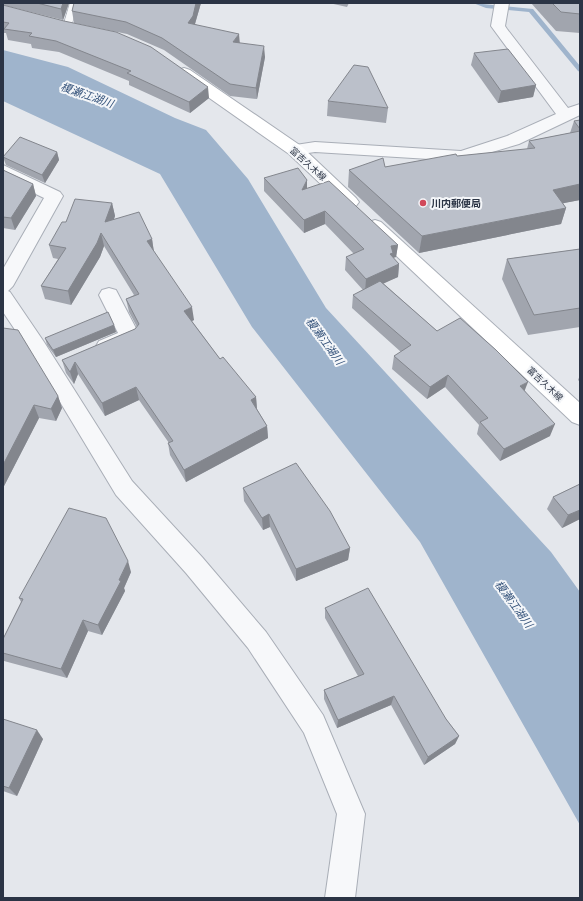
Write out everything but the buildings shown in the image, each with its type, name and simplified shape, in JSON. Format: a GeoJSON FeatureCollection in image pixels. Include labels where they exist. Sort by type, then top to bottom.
{"type":"FeatureCollection","features":[{"type":"Feature","properties":{"kind":"main road","name":"富吉久木線"},"geometry":{"type":"LineString","coordinates":[[171,64],[294,150],[580,416]]}},
{"type":"Feature","properties":{"kind":"street"},"geometry":{"type":"LineString","coordinates":[[294,150],[315,147],[462,156],[513,140],[573,112],[501,31],[498,26],[501,6]]}},
{"type":"Feature","properties":{"kind":"street"},"geometry":{"type":"LineString","coordinates":[[3,171],[54,196],[4,298],[58,366],[124,488],[194,566],[257,640],[314,724],[351,814],[340,898]]}},
{"type":"Feature","properties":{"kind":"street"},"geometry":{"type":"LineString","coordinates":[[87,354],[130,336],[109,295]]}},
{"type":"Feature","properties":{"kind":"lane"},"geometry":{"type":"LineString","coordinates":[[67,26],[74,3]]}},
{"type":"Feature","properties":{"kind":"water","name":"榎瀬江湖川"},"geometry":{"type":"Polygon","coordinates":[[[3,50],[68,67],[175,118],[206,130],[248,179],[326,308],[551,552],[580,592],[580,825],[420,542],[252,327],[160,174],[3,101],[3,50]]]}},
{"type":"Feature","properties":{"kind":"waterway"},"geometry":{"type":"LineString","coordinates":[[476,3],[486,6],[531,10],[580,70]]}},
{"type":"Feature","properties":{"kind":"place","name":"川内郵便局"},"geometry":{"type":"Point","coordinates":[423,203]}}]}
